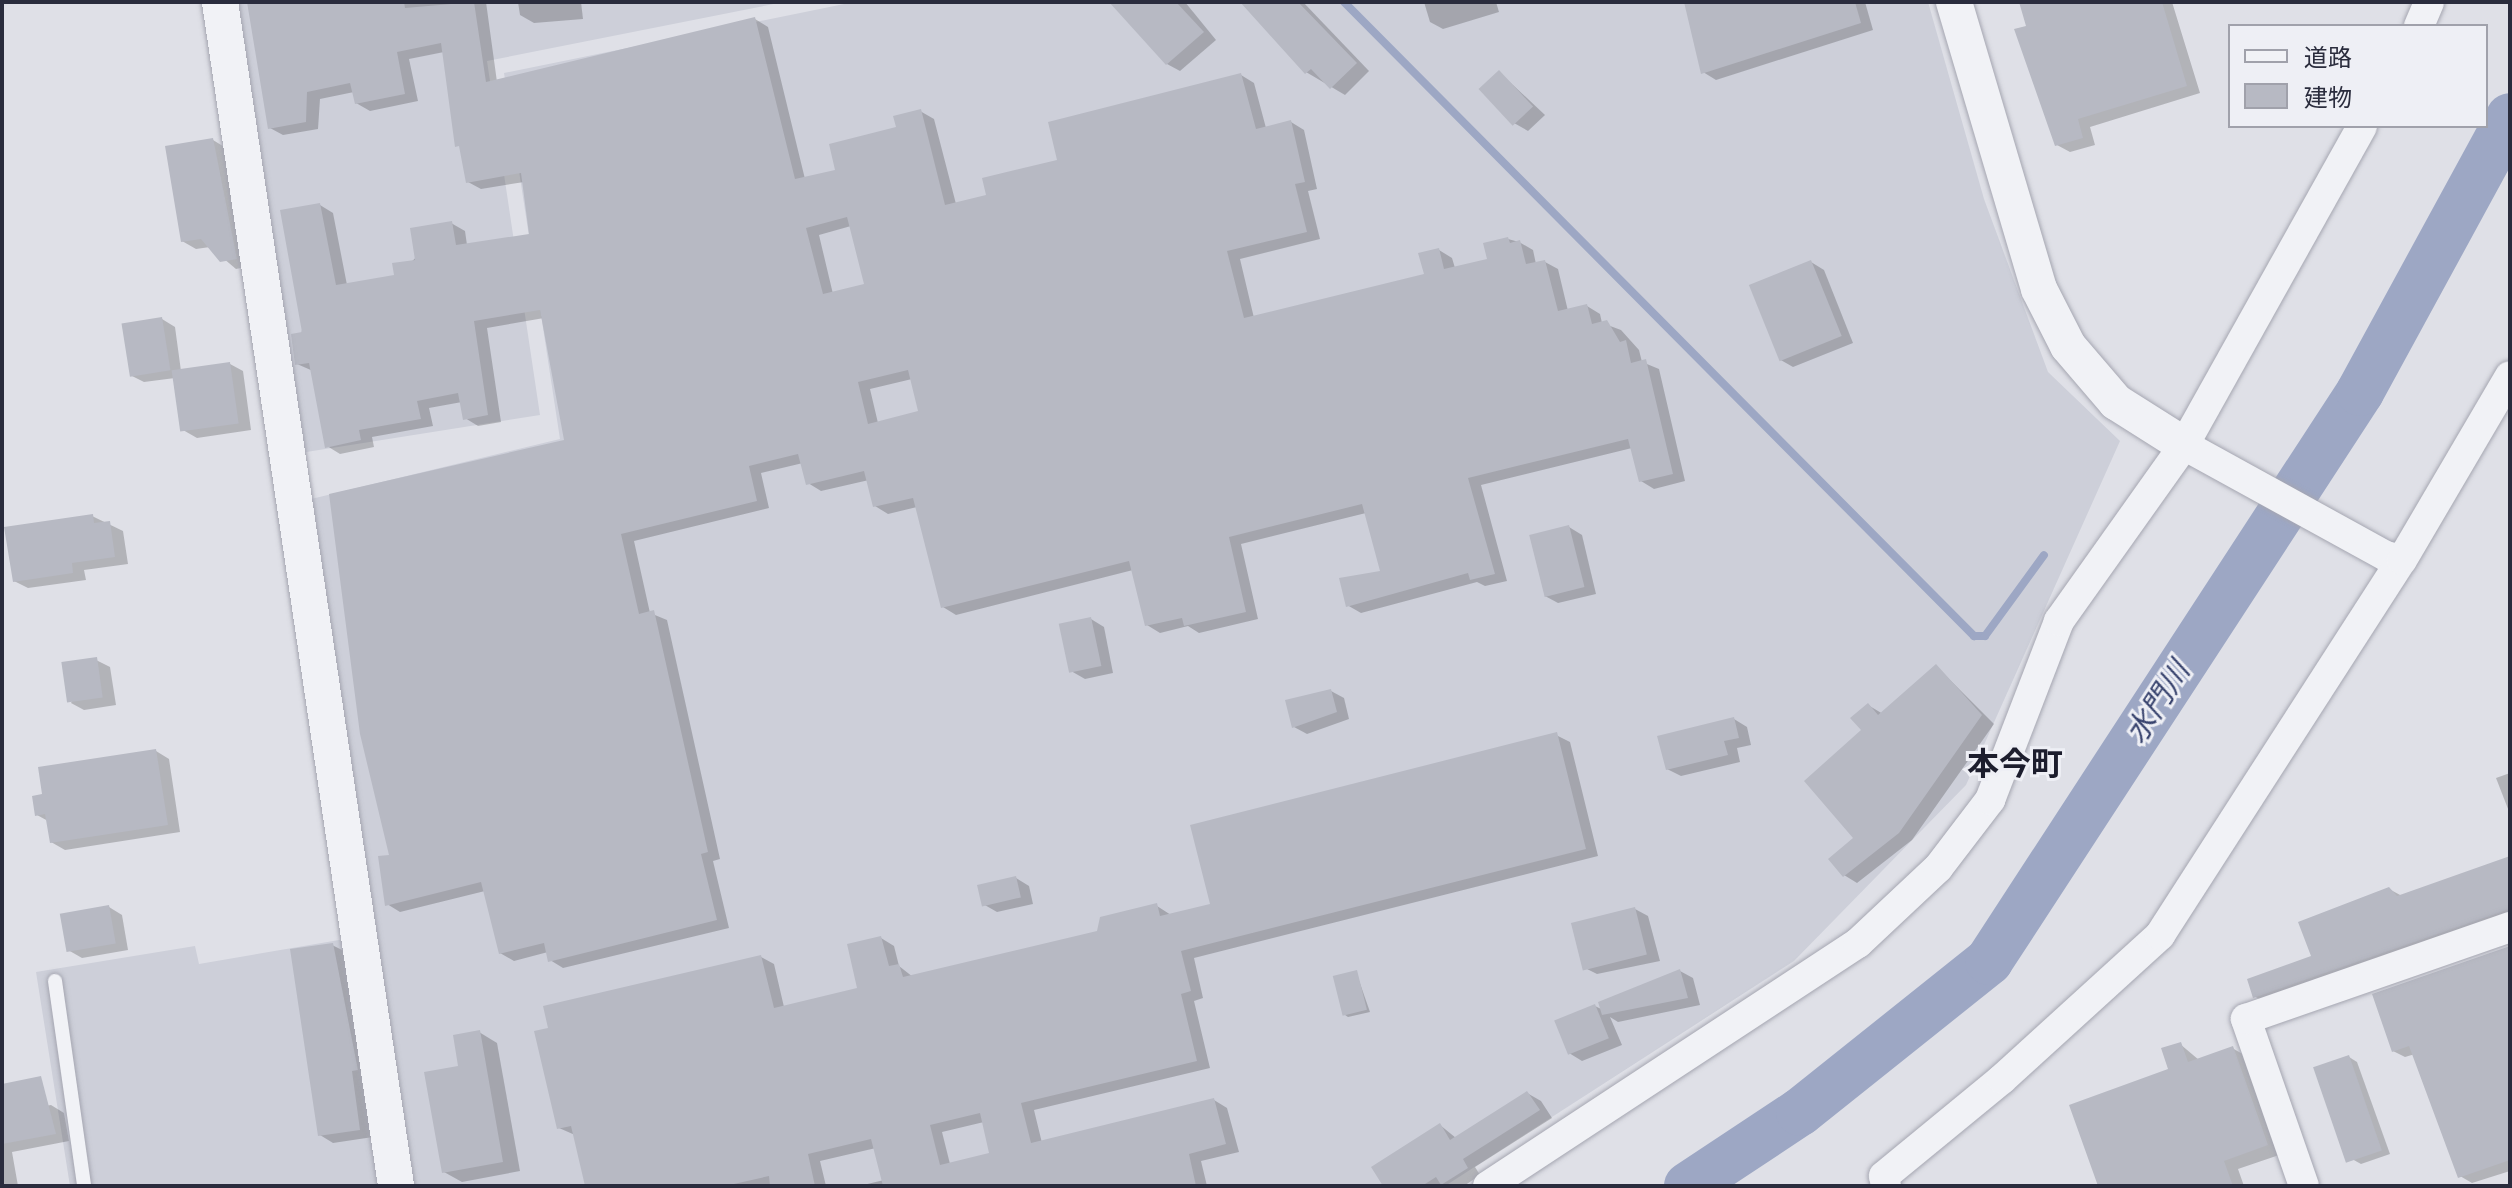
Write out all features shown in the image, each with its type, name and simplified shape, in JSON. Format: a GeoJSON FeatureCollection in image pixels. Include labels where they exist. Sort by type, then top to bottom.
{"type":"FeatureCollection","features":[{"type":"Feature","properties":{"kind":"street"},"geometry":{"type":"LineString","coordinates":[[220,2],[396,1186]]}},
{"type":"Feature","properties":{"kind":"street"},"geometry":{"type":"LineString","coordinates":[[1954,2],[2039,289],[2068,346],[2116,402],[2195,452],[2394,558]]}},
{"type":"Feature","properties":{"kind":"street"},"geometry":{"type":"LineString","coordinates":[[2420,24],[2429,2]]}},
{"type":"Feature","properties":{"kind":"street"},"geometry":{"type":"LineString","coordinates":[[1488,1186],[1858,943],[1938,868],[1990,800],[2059,621],[2195,452],[2361,128]]}},
{"type":"Feature","properties":{"kind":"street"},"geometry":{"type":"LineString","coordinates":[[1886,1186],[1884,1176],[2002,1079],[2160,935],[2510,376]]}},
{"type":"Feature","properties":{"kind":"street"},"geometry":{"type":"LineString","coordinates":[[2304,1186],[2246,1019],[2510,927]]}},
{"type":"Feature","properties":{"kind":"lane"},"geometry":{"type":"LineString","coordinates":[[55,981],[84,1186]]}},
{"type":"Feature","properties":{"kind":"shaded area"},"geometry":{"type":"Polygon","coordinates":[[[233,2],[784,2],[487,61],[540,415],[300,453],[233,2]]]}},
{"type":"Feature","properties":{"kind":"shaded area"},"geometry":{"type":"Polygon","coordinates":[[[854,2],[1928,2],[1984,199],[2048,372],[2120,441],[1966,785],[1794,961],[1445,1186],[407,1186],[307,500],[560,439],[504,73],[854,2]]]}},
{"type":"Feature","properties":{"kind":"shaded area"},"geometry":{"type":"Polygon","coordinates":[[[345,939],[380,1186],[70,1186],[36,972],[195,946],[199,964],[345,939]]]}},
{"type":"Feature","properties":{"kind":"building"},"geometry":{"type":"Polygon","coordinates":[[[247,2],[404,2],[405,8],[474,2],[486,82],[755,17],[795,179],[835,170],[829,144],[896,127],[893,116],[921,109],[945,205],[986,195],[982,178],[1057,160],[1048,122],[1241,73],[1256,129],[1291,120],[1305,182],[1295,184],[1307,232],[1227,251],[1244,318],[1424,274],[1418,253],[1439,248],[1444,269],[1487,259],[1483,243],[1508,237],[1510,243],[1520,240],[1526,264],[1545,260],[1558,311],[1587,304],[1592,324],[1607,320],[1620,342],[1626,340],[1631,363],[1646,359],[1673,474],[1639,482],[1628,439],[1468,478],[1495,574],[1470,580],[1468,573],[1346,607],[1339,578],[1380,571],[1362,504],[1229,537],[1246,612],[1184,626],[1182,618],[1145,626],[1129,561],[941,608],[913,498],[873,507],[864,471],[806,485],[798,454],[749,466],[757,501],[621,534],[639,614],[654,610],[708,852],[701,854],[717,920],[548,962],[544,943],[499,954],[481,882],[385,906],[378,856],[389,855],[360,734],[329,494],[564,440],[540,310],[474,321],[488,415],[463,420],[458,393],[417,401],[421,419],[359,430],[361,440],[325,448],[309,363],[295,365],[291,334],[302,332],[280,210],[320,203],[336,285],[394,275],[392,263],[415,260],[410,228],[452,221],[456,245],[529,234],[521,173],[466,183],[459,146],[455,147],[441,43],[397,52],[405,94],[355,104],[350,83],[307,92],[306,122],[268,129],[247,2]],[[847,217],[806,228],[823,294],[864,284],[847,217]],[[908,370],[858,382],[868,424],[918,411],[908,370]]]}},
{"type":"Feature","properties":{"kind":"building"},"geometry":{"type":"Polygon","coordinates":[[[1109,2],[1176,2],[1204,32],[1166,65],[1109,2]]]}},
{"type":"Feature","properties":{"kind":"building"},"geometry":{"type":"Polygon","coordinates":[[[1240,2],[1298,2],[1357,63],[1330,89],[1311,69],[1305,74],[1240,2]]]}},
{"type":"Feature","properties":{"kind":"building"},"geometry":{"type":"Polygon","coordinates":[[[1684,2],[1855,2],[1861,23],[1701,74],[1684,2]]]}},
{"type":"Feature","properties":{"kind":"building"},"geometry":{"type":"Polygon","coordinates":[[[2019,2],[2162,2],[2187,86],[2078,119],[2083,138],[2055,146],[2014,29],[2026,26],[2019,2]]]}},
{"type":"Feature","properties":{"kind":"building"},"geometry":{"type":"Polygon","coordinates":[[[1499,70],[1533,107],[1513,126],[1479,89],[1499,70]]]}},
{"type":"Feature","properties":{"kind":"building"},"geometry":{"type":"Polygon","coordinates":[[[213,138],[237,259],[220,262],[201,239],[181,242],[165,146],[213,138]]]}},
{"type":"Feature","properties":{"kind":"building"},"geometry":{"type":"Polygon","coordinates":[[[1811,260],[1842,336],[1780,361],[1749,285],[1811,260]]]}},
{"type":"Feature","properties":{"kind":"building"},"geometry":{"type":"Polygon","coordinates":[[[162,317],[170,370],[130,377],[122,323],[162,317]]]}},
{"type":"Feature","properties":{"kind":"building"},"geometry":{"type":"Polygon","coordinates":[[[230,362],[239,423],[180,432],[172,370],[230,362]]]}},
{"type":"Feature","properties":{"kind":"building"},"geometry":{"type":"Polygon","coordinates":[[[93,514],[94,523],[110,521],[115,557],[72,563],[73,573],[13,582],[4,527],[93,514]]]}},
{"type":"Feature","properties":{"kind":"building"},"geometry":{"type":"Polygon","coordinates":[[[1569,525],[1584,587],[1545,597],[1529,535],[1569,525]]]}},
{"type":"Feature","properties":{"kind":"building"},"geometry":{"type":"Polygon","coordinates":[[[1091,617],[1101,666],[1069,673],[1059,624],[1091,617]]]}},
{"type":"Feature","properties":{"kind":"building"},"geometry":{"type":"Polygon","coordinates":[[[97,657],[103,698],[67,703],[61,662],[97,657]]]}},
{"type":"Feature","properties":{"kind":"building"},"geometry":{"type":"Polygon","coordinates":[[[1936,664],[1982,715],[1899,833],[1843,877],[1828,859],[1853,838],[1804,781],[1861,730],[1850,718],[1868,703],[1878,715],[1936,664]]]}},
{"type":"Feature","properties":{"kind":"building"},"geometry":{"type":"Polygon","coordinates":[[[1331,689],[1337,712],[1292,728],[1285,700],[1331,689]]]}},
{"type":"Feature","properties":{"kind":"building"},"geometry":{"type":"Polygon","coordinates":[[[1734,717],[1739,738],[1724,741],[1728,755],[1666,770],[1657,736],[1734,717]]]}},
{"type":"Feature","properties":{"kind":"building"},"geometry":{"type":"Polygon","coordinates":[[[1557,732],[1586,849],[1181,951],[1191,991],[1181,994],[1197,1061],[1021,1103],[1031,1143],[1214,1098],[1226,1144],[1189,1154],[1196,1186],[883,1186],[871,1139],[808,1154],[815,1186],[770,1186],[769,1176],[725,1186],[585,1186],[571,1126],[557,1129],[534,1031],[548,1028],[543,1006],[761,955],[774,1008],[857,988],[847,944],[881,936],[889,966],[899,964],[903,977],[1097,931],[1100,917],[1157,903],[1160,916],[1210,904],[1190,825],[1557,732]],[[980,1113],[930,1125],[940,1165],[989,1153],[980,1113]]]}},
{"type":"Feature","properties":{"kind":"building"},"geometry":{"type":"Polygon","coordinates":[[[156,749],[168,825],[50,843],[45,814],[35,816],[32,796],[42,794],[38,767],[156,749]]]}},
{"type":"Feature","properties":{"kind":"building"},"geometry":{"type":"Polygon","coordinates":[[[2510,856],[2510,909],[2253,998],[2247,979],[2311,956],[2298,922],[2389,887],[2397,896],[2510,856]]]}},
{"type":"Feature","properties":{"kind":"building"},"geometry":{"type":"Polygon","coordinates":[[[1016,876],[1021,897],[982,906],[977,885],[1016,876]]]}},
{"type":"Feature","properties":{"kind":"building"},"geometry":{"type":"Polygon","coordinates":[[[109,905],[116,943],[67,952],[60,914],[109,905]]]}},
{"type":"Feature","properties":{"kind":"building"},"geometry":{"type":"Polygon","coordinates":[[[1635,907],[1647,955],[1583,971],[1571,923],[1635,907]]]}},
{"type":"Feature","properties":{"kind":"building"},"geometry":{"type":"Polygon","coordinates":[[[333,943],[358,1070],[352,1071],[360,1130],[318,1136],[290,949],[333,943]]]}},
{"type":"Feature","properties":{"kind":"building"},"geometry":{"type":"Polygon","coordinates":[[[2510,946],[2510,1160],[2458,1178],[2409,1046],[2392,1052],[2372,994],[2510,946]]]}},
{"type":"Feature","properties":{"kind":"building"},"geometry":{"type":"Polygon","coordinates":[[[1680,969],[1688,998],[1602,1015],[1598,1002],[1680,969]]]}},
{"type":"Feature","properties":{"kind":"building"},"geometry":{"type":"Polygon","coordinates":[[[1357,970],[1367,1010],[1343,1016],[1333,976],[1357,970]]]}},
{"type":"Feature","properties":{"kind":"building"},"geometry":{"type":"Polygon","coordinates":[[[1595,1004],[1609,1038],[1568,1055],[1554,1020],[1595,1004]]]}},
{"type":"Feature","properties":{"kind":"building"},"geometry":{"type":"Polygon","coordinates":[[[480,1030],[503,1162],[442,1173],[424,1072],[458,1066],[453,1035],[480,1030]]]}},
{"type":"Feature","properties":{"kind":"building"},"geometry":{"type":"Polygon","coordinates":[[[2181,1042],[2188,1062],[2233,1046],[2268,1145],[2224,1161],[2233,1186],[2098,1186],[2069,1105],[2168,1069],[2161,1048],[2181,1042]]]}},
{"type":"Feature","properties":{"kind":"building"},"geometry":{"type":"Polygon","coordinates":[[[2349,1055],[2382,1150],[2346,1163],[2313,1067],[2349,1055]]]}},
{"type":"Feature","properties":{"kind":"building"},"geometry":{"type":"Polygon","coordinates":[[[41,1076],[56,1134],[2,1144],[2,1084],[41,1076]]]}},
{"type":"Feature","properties":{"kind":"building"},"geometry":{"type":"Polygon","coordinates":[[[1527,1091],[1540,1110],[1463,1159],[1468,1168],[1441,1185],[1436,1177],[1422,1186],[1383,1186],[1371,1167],[1440,1123],[1450,1140],[1527,1091]]]}},
{"type":"Feature","properties":{"kind":"waterway"},"geometry":{"type":"LineString","coordinates":[[1344,2],[1974,636],[1985,636],[2044,555]]}},
{"type":"Feature","properties":{"kind":"waterway","name":"水門川"},"geometry":{"type":"LineString","coordinates":[[1688,1186],[1800,1112],[1989,961],[2360,392],[2510,117]]}},
{"type":"Feature","properties":{"kind":"district","name":"本今町"},"geometry":{"type":"Point","coordinates":[2015,763]}}]}
